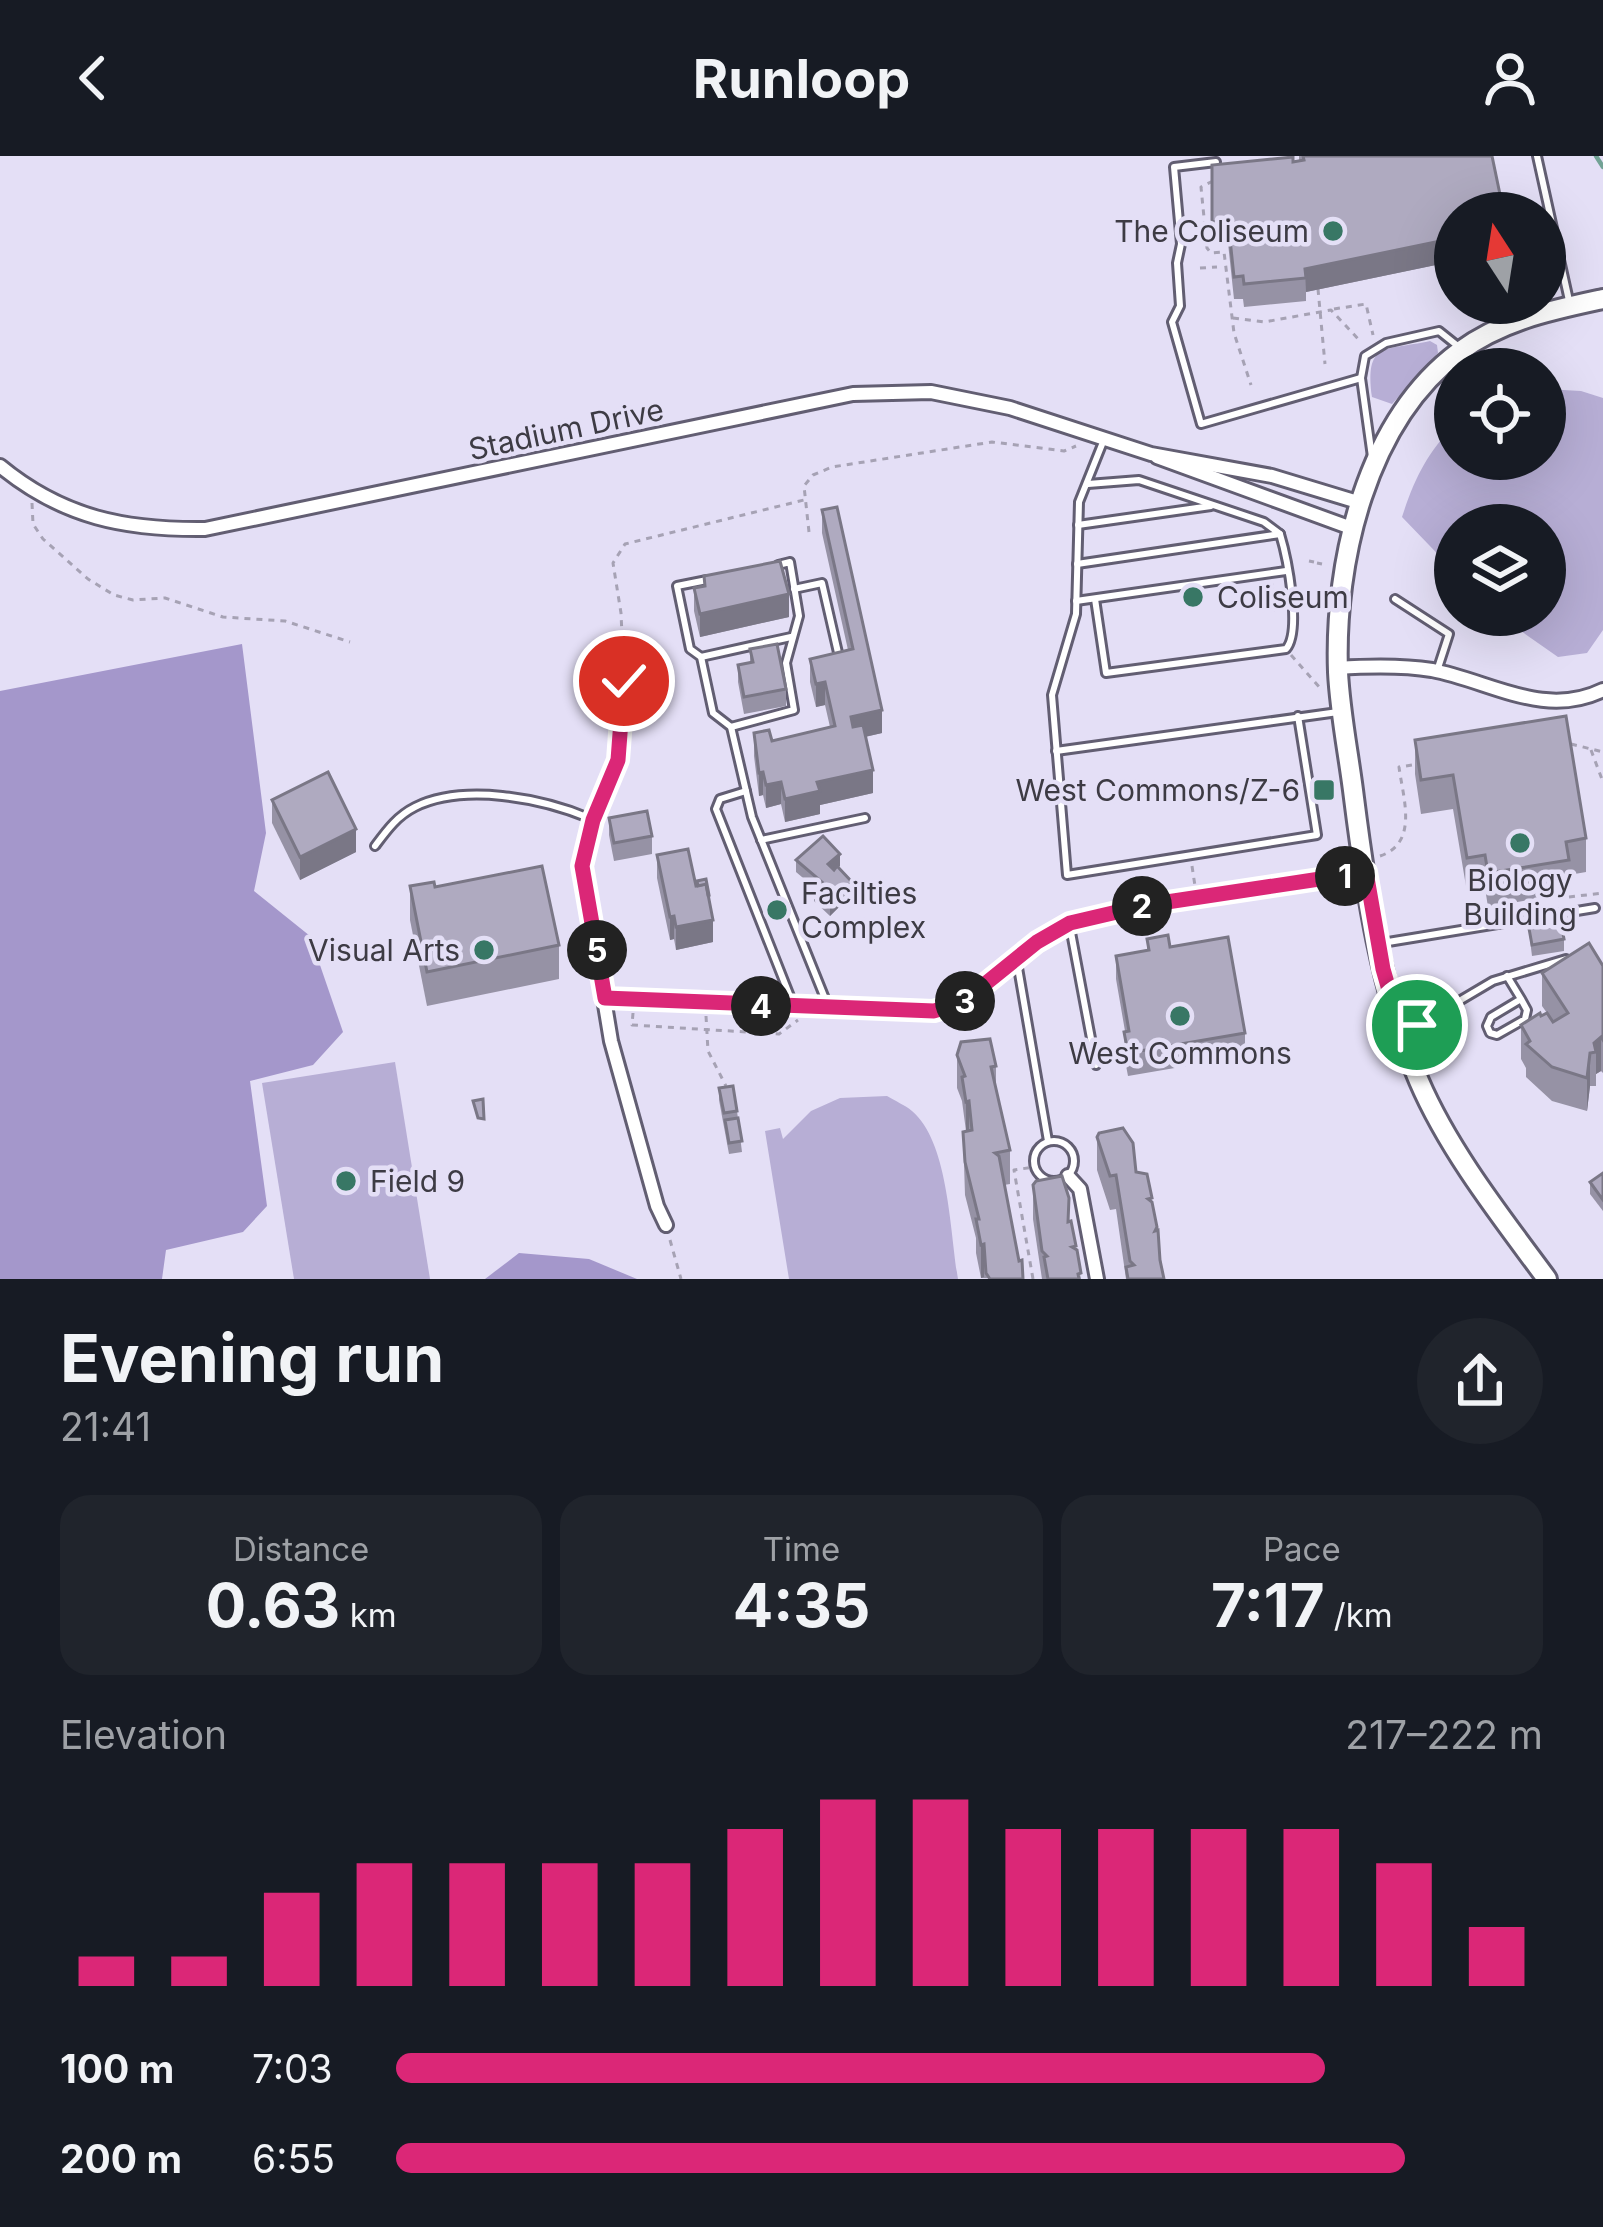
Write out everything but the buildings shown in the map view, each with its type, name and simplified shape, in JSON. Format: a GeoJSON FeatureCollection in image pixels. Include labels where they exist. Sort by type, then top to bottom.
{"type":"FeatureCollection","features":[{"type":"Feature","properties":{"kind":"street"},"geometry":{"type":"LineString","coordinates":[[1466,348],[1524,317],[1603,299]]}},
{"type":"Feature","properties":{"kind":"street"},"geometry":{"type":"LineString","coordinates":[[1434,377],[1395,424],[1361,503],[1346,565],[1338,668],[1341,711],[1372,864],[1378,944],[1402,1035],[1420,1084],[1448,1133],[1547,1279]]}},
{"type":"Feature","properties":{"kind":"street","name":"Stadium Drive"},"geometry":{"type":"LineString","coordinates":[[0,466],[88,518],[148,530],[205,529],[853,394],[931,392],[1010,407],[1151,454],[1271,476],[1361,503]]}},
{"type":"Feature","properties":{"kind":"street","name":"Stadium Drive"},"geometry":{"type":"LineString","coordinates":[[1151,454],[1167,464],[1354,529]]}},
{"type":"Feature","properties":{"kind":"street"},"geometry":{"type":"LineString","coordinates":[[1338,668],[1437,671],[1539,701],[1574,700],[1603,690]]}},
{"type":"Feature","properties":{"kind":"street"},"geometry":{"type":"LineString","coordinates":[[594,817],[582,866],[611,1041],[666,1225]]}},
{"type":"Feature","properties":{"kind":"street"},"geometry":{"type":"LineString","coordinates":[[605,998],[797,1012],[907,1012],[952,1006],[1070,923],[1372,864]]}},
{"type":"Feature","properties":{"kind":"street"},"geometry":{"type":"LineString","coordinates":[[1068,1176],[1080,1189],[1096,1279]]}},
{"type":"Feature","properties":{"kind":"lane"},"geometry":{"type":"LineString","coordinates":[[1537,156],[1570,306]]}},
{"type":"Feature","properties":{"kind":"lane"},"geometry":{"type":"LineString","coordinates":[[1216,162],[1174,167],[1181,244],[1177,263],[1180,306],[1172,322],[1201,424],[1361,378]]}},
{"type":"Feature","properties":{"kind":"lane"},"geometry":{"type":"LineString","coordinates":[[1375,470],[1361,378],[1365,356],[1386,343],[1439,331],[1460,348]]}},
{"type":"Feature","properties":{"kind":"lane"},"geometry":{"type":"LineString","coordinates":[[1104,438],[1079,502],[1076,602],[1052,694],[1067,875],[1317,835],[1298,716]]}},
{"type":"Feature","properties":{"kind":"lane"},"geometry":{"type":"LineString","coordinates":[[1088,484],[1138,480],[1264,522],[1280,534],[1293,641],[1286,649],[1106,673],[1095,598]]}},
{"type":"Feature","properties":{"kind":"lane"},"geometry":{"type":"LineString","coordinates":[[1078,525],[1214,506]]}},
{"type":"Feature","properties":{"kind":"lane"},"geometry":{"type":"LineString","coordinates":[[1077,564],[1280,534]]}},
{"type":"Feature","properties":{"kind":"lane"},"geometry":{"type":"LineString","coordinates":[[731,727],[794,710],[786,663],[799,616],[790,562],[767,567]]}},
{"type":"Feature","properties":{"kind":"lane"},"geometry":{"type":"LineString","coordinates":[[1076,602],[1286,572]]}},
{"type":"Feature","properties":{"kind":"lane"},"geometry":{"type":"LineString","coordinates":[[722,577],[677,586],[690,649],[701,657],[713,713],[731,727],[761,840],[830,1009]]}},
{"type":"Feature","properties":{"kind":"lane"},"geometry":{"type":"LineString","coordinates":[[794,589],[822,583],[840,659]]}},
{"type":"Feature","properties":{"kind":"lane"},"geometry":{"type":"LineString","coordinates":[[1395,599],[1449,634],[1437,671]]}},
{"type":"Feature","properties":{"kind":"lane"},"geometry":{"type":"LineString","coordinates":[[701,657],[794,636]]}},
{"type":"Feature","properties":{"kind":"lane"},"geometry":{"type":"LineString","coordinates":[[1056,751],[1341,711]]}},
{"type":"Feature","properties":{"kind":"lane"},"geometry":{"type":"LineString","coordinates":[[746,791],[720,799],[716,809],[797,1012]]}},
{"type":"Feature","properties":{"kind":"lane"},"geometry":{"type":"LineString","coordinates":[[375,846],[394,820],[442,798],[478,795],[594,817]]}},
{"type":"Feature","properties":{"kind":"lane"},"geometry":{"type":"LineString","coordinates":[[761,840],[866,818]]}},
{"type":"Feature","properties":{"kind":"lane"},"geometry":{"type":"LineString","coordinates":[[1378,944],[1595,908]]}},
{"type":"Feature","properties":{"kind":"lane"},"geometry":{"type":"LineString","coordinates":[[1070,923],[1096,1065]]}},
{"type":"Feature","properties":{"kind":"lane"},"geometry":{"type":"LineString","coordinates":[[1016,958],[1048,1141]]}},
{"type":"Feature","properties":{"kind":"lane"},"geometry":{"type":"LineString","coordinates":[[1402,1035],[1507,976],[1571,958]]}},
{"type":"Feature","properties":{"kind":"lane"},"geometry":{"type":"LineString","coordinates":[[1507,976],[1522,999],[1528,1013],[1500,1034],[1490,1033],[1491,1017],[1522,999]]}},
{"type":"Feature","properties":{"kind":"lane"},"geometry":{"type":"LineString","coordinates":[[1048,1141],[1061,1142],[1072,1151],[1074,1164],[1068,1176],[1049,1181],[1034,1167],[1037,1149],[1048,1141]]}},
{"type":"Feature","properties":{"kind":"path"},"geometry":{"type":"LineString","coordinates":[[1228,179],[1205,182],[1201,187],[1207,248],[1209,255],[1224,252],[1231,317],[1251,386]]}},
{"type":"Feature","properties":{"kind":"path"},"geometry":{"type":"LineString","coordinates":[[1200,268],[1217,267]]}},
{"type":"Feature","properties":{"kind":"path"},"geometry":{"type":"LineString","coordinates":[[1318,290],[1325,364]]}},
{"type":"Feature","properties":{"kind":"path"},"geometry":{"type":"LineString","coordinates":[[1231,317],[1264,322],[1366,304],[1373,335]]}},
{"type":"Feature","properties":{"kind":"path"},"geometry":{"type":"LineString","coordinates":[[1331,310],[1361,342]]}},
{"type":"Feature","properties":{"kind":"path"},"geometry":{"type":"LineString","coordinates":[[809,532],[804,486],[813,475],[832,467],[992,442],[1064,451],[1079,442]]}},
{"type":"Feature","properties":{"kind":"path"},"geometry":{"type":"LineString","coordinates":[[35,490],[30,512],[43,539],[114,595],[134,600],[165,598],[223,616],[285,621],[350,643]]}},
{"type":"Feature","properties":{"kind":"path"},"geometry":{"type":"LineString","coordinates":[[594,817],[620,744],[624,681],[613,562],[625,544],[804,500]]}},
{"type":"Feature","properties":{"kind":"path"},"geometry":{"type":"LineString","coordinates":[[1286,649],[1321,689]]}},
{"type":"Feature","properties":{"kind":"path"},"geometry":{"type":"LineString","coordinates":[[1557,743],[1603,752]]}},
{"type":"Feature","properties":{"kind":"path"},"geometry":{"type":"LineString","coordinates":[[1590,748],[1603,782]]}},
{"type":"Feature","properties":{"kind":"path"},"geometry":{"type":"LineString","coordinates":[[1372,864],[1400,844],[1406,829],[1399,767],[1421,764]]}},
{"type":"Feature","properties":{"kind":"path"},"geometry":{"type":"LineString","coordinates":[[1194,875],[1196,888]]}},
{"type":"Feature","properties":{"kind":"path"},"geometry":{"type":"LineString","coordinates":[[1569,898],[1603,893]]}},
{"type":"Feature","properties":{"kind":"path"},"geometry":{"type":"LineString","coordinates":[[633,1000],[632,1025],[779,1034],[790,1029],[797,1012]]}},
{"type":"Feature","properties":{"kind":"path"},"geometry":{"type":"LineString","coordinates":[[705,1003],[708,1051],[727,1088]]}},
{"type":"Feature","properties":{"kind":"path"},"geometry":{"type":"LineString","coordinates":[[1033,1279],[1014,1171],[1034,1167]]}},
{"type":"Feature","properties":{"kind":"path"},"geometry":{"type":"LineString","coordinates":[[666,1225],[681,1279]]}},
{"type":"Feature","properties":{"kind":"shaded area"},"geometry":{"type":"Polygon","coordinates":[[[1430,341],[1437,348],[1392,404],[1372,397],[1371,379],[1375,358],[1389,349],[1430,341]]]}},
{"type":"Feature","properties":{"kind":"shaded area"},"geometry":{"type":"Polygon","coordinates":[[[1566,390],[1603,398],[1603,630],[1587,653],[1558,657],[1528,636],[1566,636],[1566,504],[1434,504],[1434,550],[1402,517],[1434,450],[1434,480],[1566,480],[1566,390]]]}},
{"type":"Feature","properties":{"kind":"shaded area"},"geometry":{"type":"Polygon","coordinates":[[[242,644],[266,833],[254,891],[310,936],[343,1032],[313,1065],[250,1081],[267,1206],[243,1232],[166,1250],[162,1279],[0,1279],[0,691],[242,644]]]}},
{"type":"Feature","properties":{"kind":"shaded area","name":"Field 9"},"geometry":{"type":"Polygon","coordinates":[[[395,1062],[430,1279],[294,1279],[262,1083],[395,1062]]]}},
{"type":"Feature","properties":{"kind":"shaded area"},"geometry":{"type":"Polygon","coordinates":[[[887,1096],[912,1111],[934,1144],[946,1189],[958,1279],[789,1279],[765,1131],[780,1128],[783,1139],[811,1111],[840,1098],[887,1096]]]}},
{"type":"Feature","properties":{"kind":"shaded area"},"geometry":{"type":"Polygon","coordinates":[[[519,1253],[589,1259],[637,1279],[485,1279],[519,1253]]]}},
{"type":"Feature","properties":{"kind":"waterway"},"geometry":{"type":"LineString","coordinates":[[1596,156],[1603,167]]}},
{"type":"Feature","properties":{"kind":"place","name":"The Coliseum"},"geometry":{"type":"Point","coordinates":[1333,231]}},
{"type":"Feature","properties":{"kind":"place","name":"Coliseum"},"geometry":{"type":"Point","coordinates":[1193,597]}},
{"type":"Feature","properties":{"kind":"place","name":"West Commons/Z-6"},"geometry":{"type":"Point","coordinates":[1324,790]}},
{"type":"Feature","properties":{"kind":"place","name":"Biology Building"},"geometry":{"type":"Point","coordinates":[1520,843]}},
{"type":"Feature","properties":{"kind":"place","name":"Facilties Complex"},"geometry":{"type":"Point","coordinates":[777,910]}},
{"type":"Feature","properties":{"kind":"place","name":"Visual Arts"},"geometry":{"type":"Point","coordinates":[484,950]}},
{"type":"Feature","properties":{"kind":"place","name":"West Commons"},"geometry":{"type":"Point","coordinates":[1180,1016]}},
{"type":"Feature","properties":{"kind":"place","name":"Field 9"},"geometry":{"type":"Point","coordinates":[346,1181]}},
{"type":"Feature","properties":{"kind":"route"},"geometry":{"type":"LineString","coordinates":[[624,681],[618,760],[586,840],[582,866],[605,998],[934,1011],[964,1001],[1037,942],[1070,923],[1147,905],[1366,872],[1383,969],[1402,1035],[1417,1025]]}}]}
